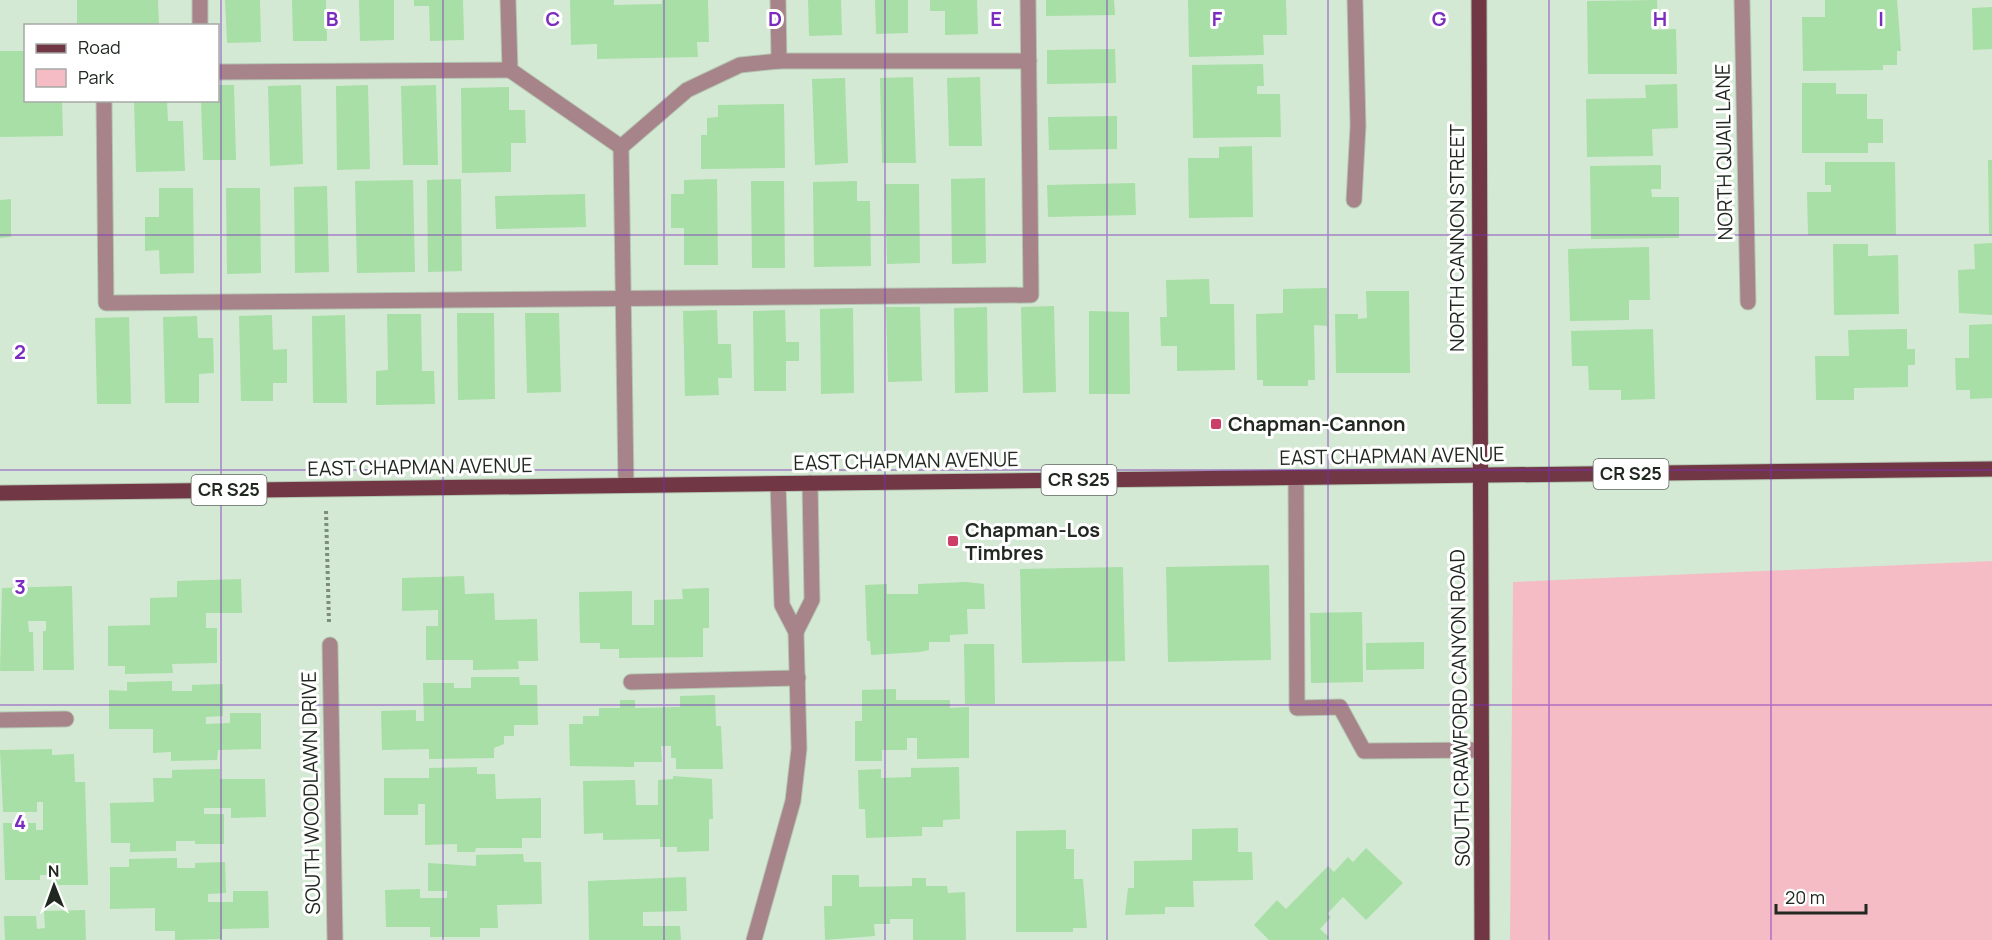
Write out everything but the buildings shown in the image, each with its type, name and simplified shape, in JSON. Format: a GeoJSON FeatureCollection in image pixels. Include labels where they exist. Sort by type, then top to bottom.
{"type":"FeatureCollection","features":[{"type":"Feature","properties":{"kind":"main road","name":"NORTH CANNON STREET"},"geometry":{"type":"LineString","coordinates":[[1479,0],[1479,476]]}},
{"type":"Feature","properties":{"kind":"main road","name":"EAST CHAPMAN AVENUE"},"geometry":{"type":"LineString","coordinates":[[0,493],[1992,469]]}},
{"type":"Feature","properties":{"kind":"main road","name":"SOUTH CRAWFORD CANYON ROAD"},"geometry":{"type":"LineString","coordinates":[[1479,476],[1482,940]]}},
{"type":"Feature","properties":{"kind":"street"},"geometry":{"type":"LineString","coordinates":[[200,0],[200,24]]}},
{"type":"Feature","properties":{"kind":"street"},"geometry":{"type":"LineString","coordinates":[[508,0],[510,70]]}},
{"type":"Feature","properties":{"kind":"street"},"geometry":{"type":"LineString","coordinates":[[778,0],[778,61]]}},
{"type":"Feature","properties":{"kind":"street"},"geometry":{"type":"LineString","coordinates":[[104,102],[106,303],[1031,295],[1028,0]]}},
{"type":"Feature","properties":{"kind":"street"},"geometry":{"type":"LineString","coordinates":[[1354,200],[1358,126],[1355,0]]}},
{"type":"Feature","properties":{"kind":"street","name":"NORTH QUAIL LANE"},"geometry":{"type":"LineString","coordinates":[[1742,0],[1748,302]]}},
{"type":"Feature","properties":{"kind":"street"},"geometry":{"type":"LineString","coordinates":[[626,485],[621,147],[687,90],[740,65],[778,61],[1029,61]]}},
{"type":"Feature","properties":{"kind":"street"},"geometry":{"type":"LineString","coordinates":[[219,72],[510,70],[621,147]]}},
{"type":"Feature","properties":{"kind":"street"},"geometry":{"type":"LineString","coordinates":[[1296,478],[1297,708],[1340,707],[1364,751],[1480,750]]}},
{"type":"Feature","properties":{"kind":"street"},"geometry":{"type":"LineString","coordinates":[[796,632],[812,600],[810,483]]}},
{"type":"Feature","properties":{"kind":"street"},"geometry":{"type":"LineString","coordinates":[[754,940],[793,801],[799,749],[796,632],[782,605],[778,484]]}},
{"type":"Feature","properties":{"kind":"street","name":"SOUTH WOODLAWN DRIVE"},"geometry":{"type":"LineString","coordinates":[[330,645],[335,940]]}},
{"type":"Feature","properties":{"kind":"street"},"geometry":{"type":"LineString","coordinates":[[631,682],[798,678]]}},
{"type":"Feature","properties":{"kind":"street"},"geometry":{"type":"LineString","coordinates":[[0,720],[66,719]]}},
{"type":"Feature","properties":{"kind":"path"},"geometry":{"type":"LineString","coordinates":[[325,489],[330,645]]}},
{"type":"Feature","properties":{"kind":"green space"},"geometry":{"type":"Polygon","coordinates":[[[1992,561],[1992,940],[1510,940],[1513,582],[1992,561]]]}},
{"type":"Feature","properties":{"kind":"place","name":"Chapman-Cannon"},"geometry":{"type":"Point","coordinates":[1216,424]}},
{"type":"Feature","properties":{"kind":"place","name":"Chapman-Los Timbres"},"geometry":{"type":"Point","coordinates":[953,541]}}]}
